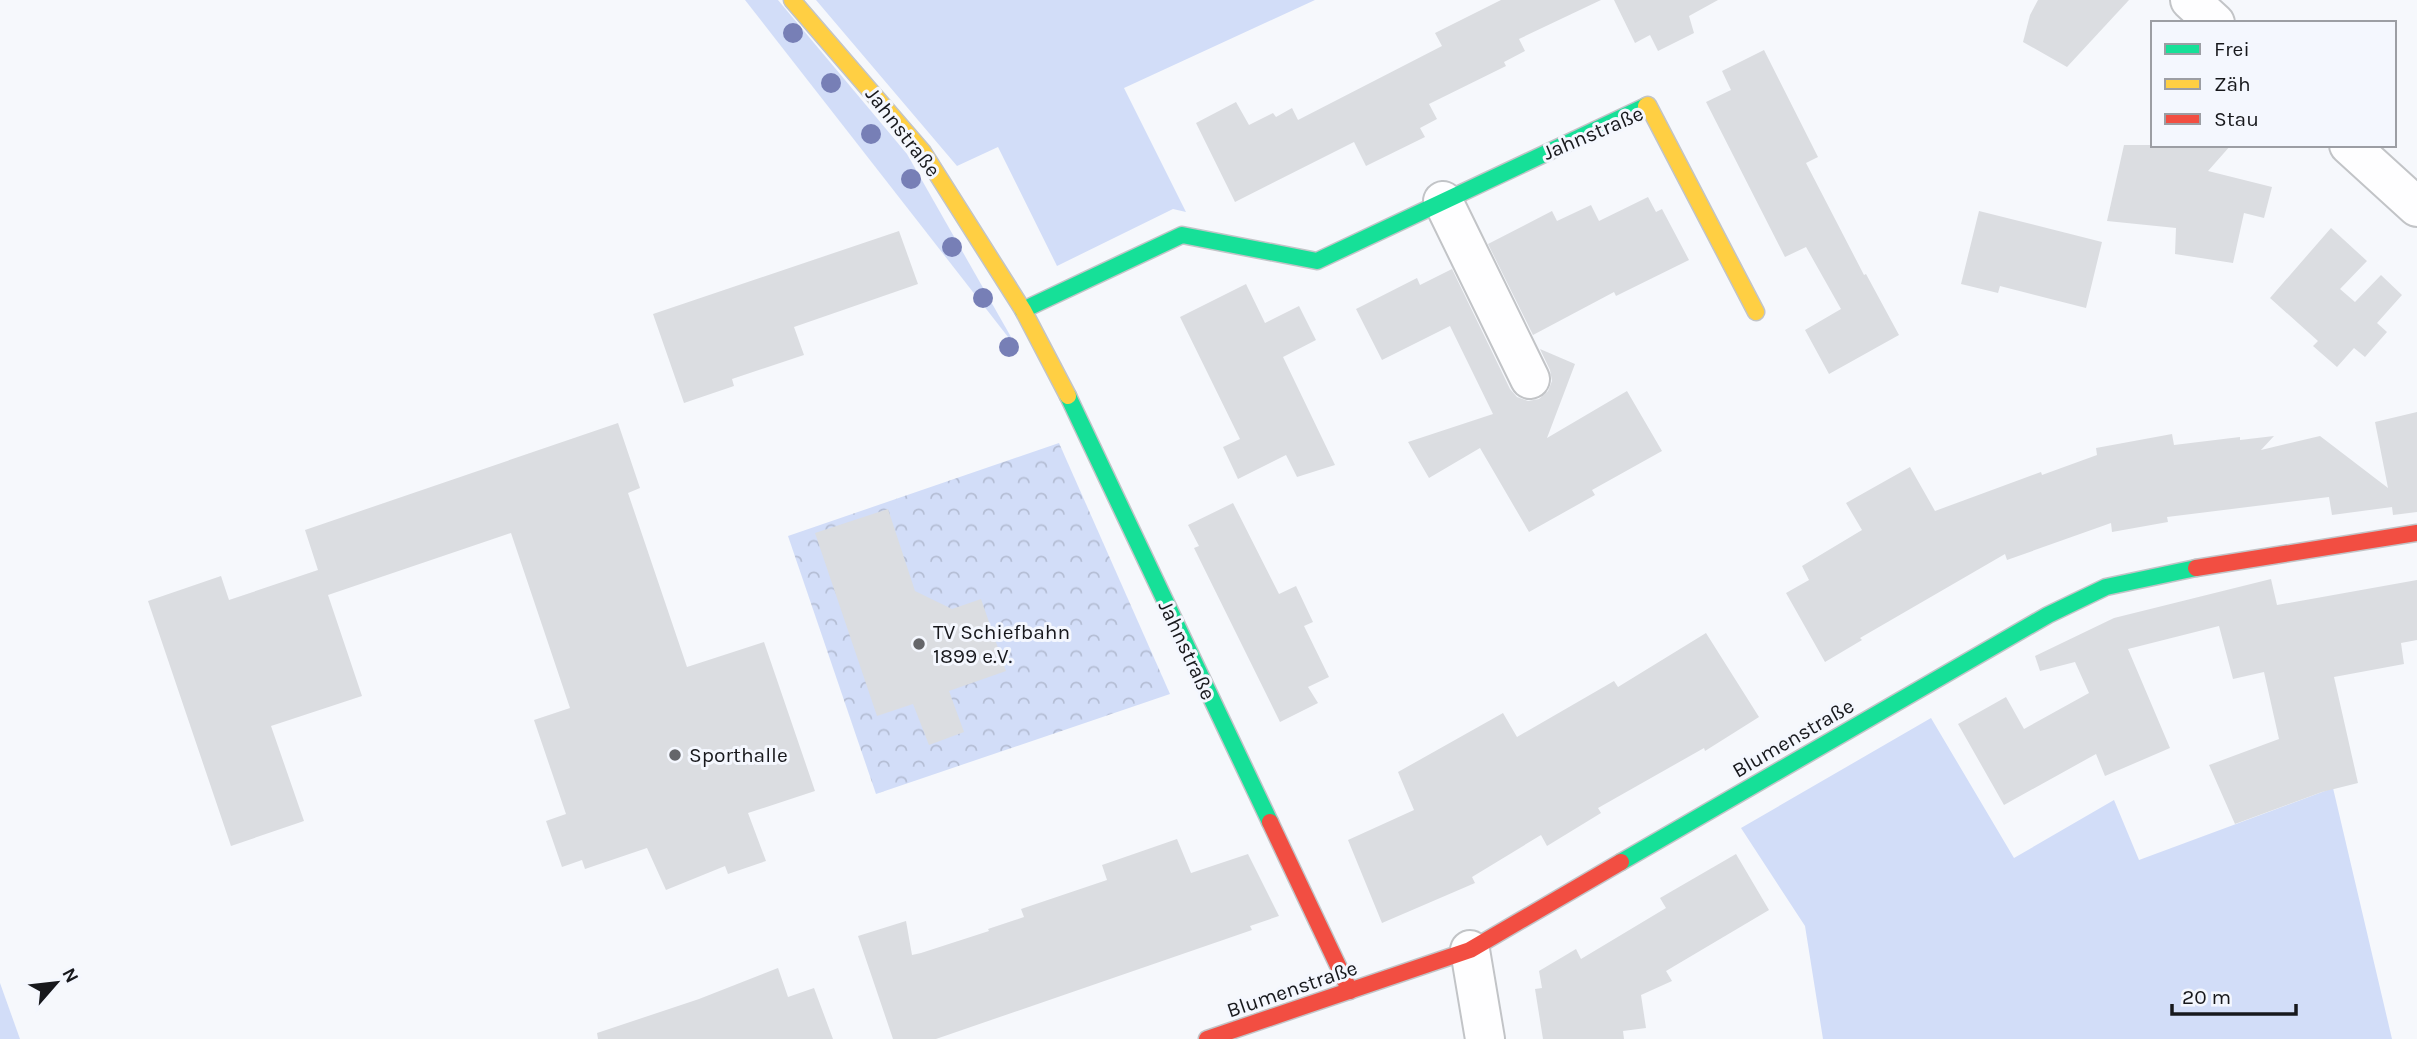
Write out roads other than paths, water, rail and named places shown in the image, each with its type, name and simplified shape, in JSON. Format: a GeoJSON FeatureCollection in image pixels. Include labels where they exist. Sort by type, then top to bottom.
{"type":"FeatureCollection","features":[{"type":"Feature","properties":{"kind":"street","name":"Jahnstraße"},"geometry":{"type":"LineString","coordinates":[[792,0],[923,152],[1023,310],[1052,362],[1350,991]]}},
{"type":"Feature","properties":{"kind":"street"},"geometry":{"type":"LineString","coordinates":[[2190,0],[2213,21]]}},
{"type":"Feature","properties":{"kind":"street","name":"Jahnstraße"},"geometry":{"type":"LineString","coordinates":[[1023,310],[1182,235],[1317,261],[1648,105],[1755,312]]}},
{"type":"Feature","properties":{"kind":"street"},"geometry":{"type":"LineString","coordinates":[[2351,147],[2413,202]]}},
{"type":"Feature","properties":{"kind":"street"},"geometry":{"type":"LineString","coordinates":[[1443,201],[1530,379]]}},
{"type":"Feature","properties":{"kind":"street","name":"Blumenstraße"},"geometry":{"type":"LineString","coordinates":[[1207,1039],[1471,950],[2048,615],[2106,587],[2164,573],[2417,533]]}},
{"type":"Feature","properties":{"kind":"street"},"geometry":{"type":"LineString","coordinates":[[1471,950],[1485,1039]]}},
{"type":"Feature","properties":{"kind":"place","name":"TV Schiefbahn 1899 e.V."},"geometry":{"type":"Point","coordinates":[919,644]}},
{"type":"Feature","properties":{"kind":"place","name":"Sporthalle"},"geometry":{"type":"Point","coordinates":[675,755]}}]}
